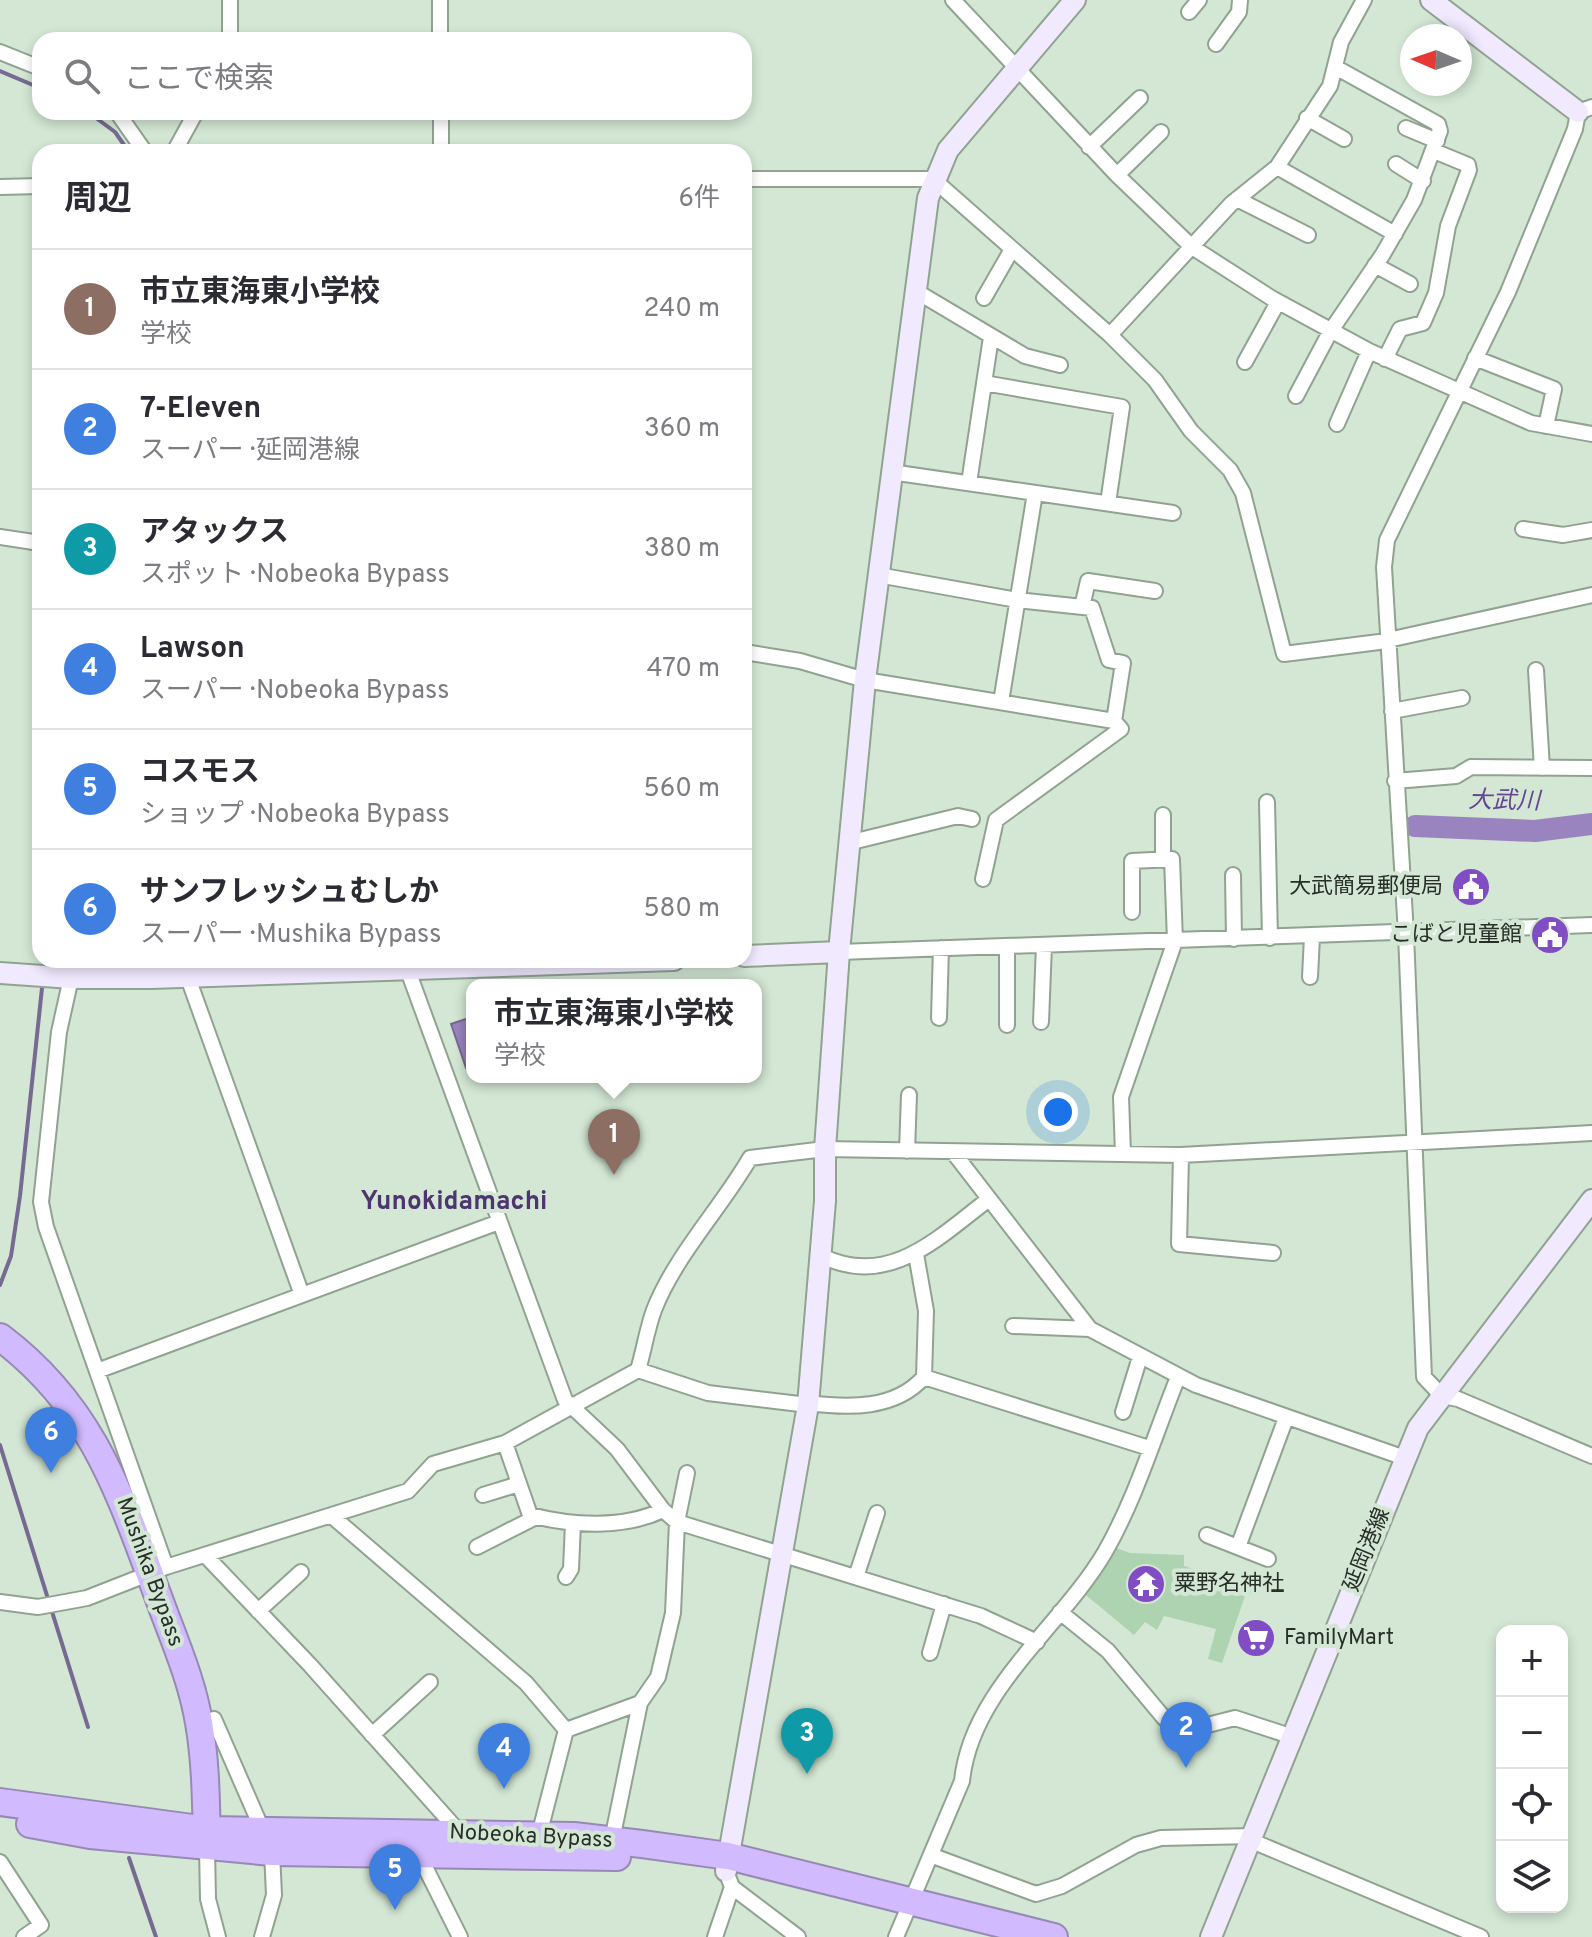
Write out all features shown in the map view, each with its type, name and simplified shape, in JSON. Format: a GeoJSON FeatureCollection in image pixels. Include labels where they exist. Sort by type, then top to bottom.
{"type":"FeatureCollection","features":[{"type":"Feature","properties":{"kind":"highway","name":"Mushika Bypass"},"geometry":{"type":"LineString","coordinates":[[0,1337],[23,1354],[70,1405],[115,1480],[158,1570],[199,1723],[207,1839]]}},
{"type":"Feature","properties":{"kind":"highway","name":"Nobeoka Bypass"},"geometry":{"type":"LineString","coordinates":[[0,1802],[207,1839]]}},
{"type":"Feature","properties":{"kind":"highway","name":"Nobeoka Bypass"},"geometry":{"type":"LineString","coordinates":[[0,1819],[90,1835],[266,1842],[418,1853],[600,1855],[728,1872]]}},
{"type":"Feature","properties":{"kind":"highway","name":"Nobeoka Bypass"},"geometry":{"type":"LineString","coordinates":[[266,1842],[460,1833],[612,1840],[904,1919],[992,1937]]}},
{"type":"Feature","properties":{"kind":"highway","name":"Nobeoka Bypass"},"geometry":{"type":"LineString","coordinates":[[904,1919],[1054,1937]]}},
{"type":"Feature","properties":{"kind":"street"},"geometry":{"type":"LineString","coordinates":[[230,0],[230,32]]}},
{"type":"Feature","properties":{"kind":"street"},"geometry":{"type":"LineString","coordinates":[[440,0],[440,32]]}},
{"type":"Feature","properties":{"kind":"street"},"geometry":{"type":"LineString","coordinates":[[953,0],[1089,147],[1192,247],[1278,302],[1385,359],[1458,392],[1546,426],[1592,434]]}},
{"type":"Feature","properties":{"kind":"street"},"geometry":{"type":"LineString","coordinates":[[715,1937],[808,1404],[822,1256],[825,1149],[839,952],[852,842],[865,680],[914,290],[933,179],[948,150],[1075,0]]}},
{"type":"Feature","properties":{"kind":"street"},"geometry":{"type":"LineString","coordinates":[[1189,12],[1199,0]]}},
{"type":"Feature","properties":{"kind":"street"},"geometry":{"type":"LineString","coordinates":[[1216,44],[1239,12],[1240,0]]}},
{"type":"Feature","properties":{"kind":"street"},"geometry":{"type":"LineString","coordinates":[[1110,335],[1237,199],[1277,167],[1330,86],[1337,68],[1341,42],[1364,0]]}},
{"type":"Feature","properties":{"kind":"street"},"geometry":{"type":"LineString","coordinates":[[1431,0],[1585,110],[1508,292],[1387,540],[1384,567],[1406,934],[1424,1377],[1442,1396],[1458,1399],[1592,1456]]}},
{"type":"Feature","properties":{"kind":"street"},"geometry":{"type":"LineString","coordinates":[[0,52],[32,65]]}},
{"type":"Feature","properties":{"kind":"street"},"geometry":{"type":"LineString","coordinates":[[1296,396],[1330,332],[1395,234],[1423,181],[1436,146],[1438,124],[1337,68]]}},
{"type":"Feature","properties":{"kind":"street"},"geometry":{"type":"LineString","coordinates":[[1089,147],[1140,98]]}},
{"type":"Feature","properties":{"kind":"street"},"geometry":{"type":"LineString","coordinates":[[1307,118],[1344,139]]}},
{"type":"Feature","properties":{"kind":"street"},"geometry":{"type":"LineString","coordinates":[[123,120],[139,144]]}},
{"type":"Feature","properties":{"kind":"street"},"geometry":{"type":"LineString","coordinates":[[178,144],[192,120]]}},
{"type":"Feature","properties":{"kind":"street"},"geometry":{"type":"LineString","coordinates":[[441,120],[441,144]]}},
{"type":"Feature","properties":{"kind":"street"},"geometry":{"type":"LineString","coordinates":[[1385,359],[1400,329],[1423,323],[1436,293],[1448,226],[1469,170],[1468,165],[1406,128]]}},
{"type":"Feature","properties":{"kind":"street"},"geometry":{"type":"LineString","coordinates":[[1117,175],[1161,132]]}},
{"type":"Feature","properties":{"kind":"street"},"geometry":{"type":"LineString","coordinates":[[1396,164],[1423,181]]}},
{"type":"Feature","properties":{"kind":"street"},"geometry":{"type":"LineString","coordinates":[[1277,167],[1395,234]]}},
{"type":"Feature","properties":{"kind":"street"},"geometry":{"type":"LineString","coordinates":[[752,179],[933,179],[1011,251],[1110,335],[1155,380],[1191,431],[1230,470],[1243,493],[1284,654],[1388,639],[1592,595]]}},
{"type":"Feature","properties":{"kind":"street"},"geometry":{"type":"LineString","coordinates":[[0,187],[32,186]]}},
{"type":"Feature","properties":{"kind":"street"},"geometry":{"type":"LineString","coordinates":[[1237,199],[1308,235]]}},
{"type":"Feature","properties":{"kind":"street"},"geometry":{"type":"LineString","coordinates":[[984,298],[1011,251]]}},
{"type":"Feature","properties":{"kind":"street"},"geometry":{"type":"LineString","coordinates":[[1375,265],[1410,284]]}},
{"type":"Feature","properties":{"kind":"street"},"geometry":{"type":"LineString","coordinates":[[914,290],[1025,356],[1060,365]]}},
{"type":"Feature","properties":{"kind":"street"},"geometry":{"type":"LineString","coordinates":[[1245,362],[1278,302]]}},
{"type":"Feature","properties":{"kind":"street"},"geometry":{"type":"LineString","coordinates":[[969,483],[991,337]]}},
{"type":"Feature","properties":{"kind":"street"},"geometry":{"type":"LineString","coordinates":[[1337,424],[1369,351]]}},
{"type":"Feature","properties":{"kind":"street"},"geometry":{"type":"LineString","coordinates":[[1475,358],[1554,389],[1546,426]]}},
{"type":"Feature","properties":{"kind":"street"},"geometry":{"type":"LineString","coordinates":[[984,383],[1122,407],[1108,503]]}},
{"type":"Feature","properties":{"kind":"street"},"geometry":{"type":"LineString","coordinates":[[891,472],[1173,513]]}},
{"type":"Feature","properties":{"kind":"street"},"geometry":{"type":"LineString","coordinates":[[1001,702],[1035,493]]}},
{"type":"Feature","properties":{"kind":"street"},"geometry":{"type":"LineString","coordinates":[[1523,529],[1563,535],[1592,530]]}},
{"type":"Feature","properties":{"kind":"street"},"geometry":{"type":"LineString","coordinates":[[0,537],[32,542]]}},
{"type":"Feature","properties":{"kind":"street"},"geometry":{"type":"LineString","coordinates":[[878,575],[1017,600],[1092,608],[1109,660],[1123,663],[1114,721]]}},
{"type":"Feature","properties":{"kind":"street"},"geometry":{"type":"LineString","coordinates":[[1082,607],[1088,581],[1155,591]]}},
{"type":"Feature","properties":{"kind":"street"},"geometry":{"type":"LineString","coordinates":[[752,653],[800,661],[865,680],[1114,721],[1121,729],[996,820],[983,879]]}},
{"type":"Feature","properties":{"kind":"street"},"geometry":{"type":"LineString","coordinates":[[1536,670],[1542,768]]}},
{"type":"Feature","properties":{"kind":"street"},"geometry":{"type":"LineString","coordinates":[[1392,711],[1462,698]]}},
{"type":"Feature","properties":{"kind":"street"},"geometry":{"type":"LineString","coordinates":[[1395,781],[1456,776],[1471,767],[1592,768]]}},
{"type":"Feature","properties":{"kind":"street"},"geometry":{"type":"LineString","coordinates":[[1267,802],[1270,938]]}},
{"type":"Feature","properties":{"kind":"street"},"geometry":{"type":"LineString","coordinates":[[1163,815],[1163,860]]}},
{"type":"Feature","properties":{"kind":"street"},"geometry":{"type":"LineString","coordinates":[[852,842],[958,816],[972,819]]}},
{"type":"Feature","properties":{"kind":"street"},"geometry":{"type":"LineString","coordinates":[[1123,1154],[1121,1097],[1175,941],[1172,859],[1132,861],[1132,912]]}},
{"type":"Feature","properties":{"kind":"street"},"geometry":{"type":"LineString","coordinates":[[1233,875],[1234,939]]}},
{"type":"Feature","properties":{"kind":"street"},"geometry":{"type":"LineString","coordinates":[[752,956],[1592,925]]}},
{"type":"Feature","properties":{"kind":"street"},"geometry":{"type":"LineString","coordinates":[[1310,977],[1312,937]]}},
{"type":"Feature","properties":{"kind":"street"},"geometry":{"type":"LineString","coordinates":[[1041,1022],[1044,945]]}},
{"type":"Feature","properties":{"kind":"street"},"geometry":{"type":"LineString","coordinates":[[1007,946],[1007,1025]]}},
{"type":"Feature","properties":{"kind":"street"},"geometry":{"type":"LineString","coordinates":[[939,1018],[941,948]]}},
{"type":"Feature","properties":{"kind":"street"},"geometry":{"type":"LineString","coordinates":[[0,973],[74,969],[187,975],[407,968],[565,1400],[617,1449],[663,1510],[677,1522],[981,1616],[1037,1642]]}},
{"type":"Feature","properties":{"kind":"street"},"geometry":{"type":"LineString","coordinates":[[74,969],[59,1032],[41,1202],[46,1227],[97,1371],[158,1570]]}},
{"type":"Feature","properties":{"kind":"street"},"geometry":{"type":"LineString","coordinates":[[187,975],[302,1295]]}},
{"type":"Feature","properties":{"kind":"street"},"geometry":{"type":"LineString","coordinates":[[907,1151],[909,1095]]}},
{"type":"Feature","properties":{"kind":"street"},"geometry":{"type":"LineString","coordinates":[[638,1370],[654,1309],[701,1228],[725,1201],[750,1158],[825,1149],[1181,1155],[1592,1133]]}},
{"type":"Feature","properties":{"kind":"street"},"geometry":{"type":"LineString","coordinates":[[953,1152],[1090,1329],[1178,1377],[1405,1458]]}},
{"type":"Feature","properties":{"kind":"street"},"geometry":{"type":"LineString","coordinates":[[1181,1155],[1179,1244],[1273,1253]]}},
{"type":"Feature","properties":{"kind":"street"},"geometry":{"type":"LineString","coordinates":[[822,1256],[849,1266],[878,1267],[916,1254],[989,1199]]}},
{"type":"Feature","properties":{"kind":"street","name":"延岡港線"},"geometry":{"type":"LineString","coordinates":[[1211,1937],[1418,1428],[1592,1200]]}},
{"type":"Feature","properties":{"kind":"street"},"geometry":{"type":"LineString","coordinates":[[97,1371],[499,1222]]}},
{"type":"Feature","properties":{"kind":"street"},"geometry":{"type":"LineString","coordinates":[[0,1602],[42,1607],[87,1598],[158,1570],[408,1491],[433,1464],[505,1443],[638,1370],[708,1393],[847,1406],[884,1401],[909,1391],[924,1377],[926,1311],[916,1254]]}},
{"type":"Feature","properties":{"kind":"street"},"geometry":{"type":"LineString","coordinates":[[1013,1326],[1090,1329]]}},
{"type":"Feature","properties":{"kind":"street"},"geometry":{"type":"LineString","coordinates":[[1123,1412],[1140,1357]]}},
{"type":"Feature","properties":{"kind":"street"},"geometry":{"type":"LineString","coordinates":[[924,1377],[1149,1448]]}},
{"type":"Feature","properties":{"kind":"street"},"geometry":{"type":"LineString","coordinates":[[904,1919],[962,1781],[964,1757],[972,1738],[995,1696],[1093,1571],[1112,1539],[1178,1377]]}},
{"type":"Feature","properties":{"kind":"street"},"geometry":{"type":"LineString","coordinates":[[1238,1547],[1286,1418]]}},
{"type":"Feature","properties":{"kind":"street"},"geometry":{"type":"LineString","coordinates":[[505,1443],[530,1515],[573,1523],[645,1519],[663,1510]]}},
{"type":"Feature","properties":{"kind":"street"},"geometry":{"type":"LineString","coordinates":[[612,1840],[640,1703],[658,1677],[673,1613],[677,1522],[687,1473]]}},
{"type":"Feature","properties":{"kind":"street"},"geometry":{"type":"LineString","coordinates":[[483,1495],[519,1484]]}},
{"type":"Feature","properties":{"kind":"street"},"geometry":{"type":"LineString","coordinates":[[856,1577],[877,1513]]}},
{"type":"Feature","properties":{"kind":"street"},"geometry":{"type":"LineString","coordinates":[[333,1517],[526,1683],[566,1730]]}},
{"type":"Feature","properties":{"kind":"street"},"geometry":{"type":"LineString","coordinates":[[477,1547],[536,1517]]}},
{"type":"Feature","properties":{"kind":"street"},"geometry":{"type":"LineString","coordinates":[[566,1577],[571,1569],[573,1523]]}},
{"type":"Feature","properties":{"kind":"street"},"geometry":{"type":"LineString","coordinates":[[1207,1535],[1268,1559]]}},
{"type":"Feature","properties":{"kind":"street"},"geometry":{"type":"LineString","coordinates":[[205,1555],[460,1833]]}},
{"type":"Feature","properties":{"kind":"street"},"geometry":{"type":"LineString","coordinates":[[258,1611],[301,1572]]}},
{"type":"Feature","properties":{"kind":"street"},"geometry":{"type":"LineString","coordinates":[[930,1653],[944,1604]]}},
{"type":"Feature","properties":{"kind":"street"},"geometry":{"type":"LineString","coordinates":[[1060,1612],[1108,1651],[1164,1718],[1177,1728],[1188,1730],[1235,1718],[1293,1737]]}},
{"type":"Feature","properties":{"kind":"street"},"geometry":{"type":"LineString","coordinates":[[372,1735],[430,1682]]}},
{"type":"Feature","properties":{"kind":"street"},"geometry":{"type":"LineString","coordinates":[[566,1730],[640,1703]]}},
{"type":"Feature","properties":{"kind":"street"},"geometry":{"type":"LineString","coordinates":[[199,1723],[214,1719],[266,1842],[274,1895],[262,1937]]}},
{"type":"Feature","properties":{"kind":"street"},"geometry":{"type":"LineString","coordinates":[[539,1835],[566,1730]]}},
{"type":"Feature","properties":{"kind":"street"},"geometry":{"type":"LineString","coordinates":[[933,1856],[1036,1894],[1062,1886],[1136,1845],[1161,1838],[1253,1839],[1445,1931],[1481,1937]]}},
{"type":"Feature","properties":{"kind":"street"},"geometry":{"type":"LineString","coordinates":[[207,1839],[208,1899],[218,1937]]}},
{"type":"Feature","properties":{"kind":"street"},"geometry":{"type":"LineString","coordinates":[[418,1853],[460,1937]]}},
{"type":"Feature","properties":{"kind":"street"},"geometry":{"type":"LineString","coordinates":[[0,1862],[41,1925],[24,1937]]}},
{"type":"Feature","properties":{"kind":"street"},"geometry":{"type":"LineString","coordinates":[[728,1872],[798,1937]]}},
{"type":"Feature","properties":{"kind":"green space"},"geometry":{"type":"Polygon","coordinates":[[[1111,1546],[1130,1553],[1184,1555],[1184,1566],[1257,1589],[1255,1594],[1246,1593],[1222,1663],[1208,1659],[1216,1629],[1164,1616],[1157,1630],[1145,1622],[1134,1635],[1081,1591],[1111,1546]]]}},
{"type":"Feature","properties":{"kind":"shaded area"},"geometry":{"type":"Polygon","coordinates":[[[466,1019],[466,1068],[451,1024],[466,1019]]]}},
{"type":"Feature","properties":{"kind":"waterway"},"geometry":{"type":"LineString","coordinates":[[0,71],[32,85]]}},
{"type":"Feature","properties":{"kind":"waterway"},"geometry":{"type":"LineString","coordinates":[[99,120],[115,132],[123,144]]}},
{"type":"Feature","properties":{"kind":"waterway","name":"大武川"},"geometry":{"type":"LineString","coordinates":[[1415,826],[1535,831],[1592,824]]}},
{"type":"Feature","properties":{"kind":"waterway"},"geometry":{"type":"LineString","coordinates":[[0,1285],[11,1256],[20,1196],[42,988]]}},
{"type":"Feature","properties":{"kind":"waterway"},"geometry":{"type":"LineString","coordinates":[[0,1445],[88,1727]]}},
{"type":"Feature","properties":{"kind":"waterway"},"geometry":{"type":"LineString","coordinates":[[129,1858],[156,1937]]}},
{"type":"Feature","properties":{"kind":"place","name":"大武簡易郵便局"},"geometry":{"type":"Point","coordinates":[1471,887]}},
{"type":"Feature","properties":{"kind":"place","name":"こばと児童館"},"geometry":{"type":"Point","coordinates":[1550,935]}},
{"type":"Feature","properties":{"kind":"place","name":"市立東海東小学校"},"geometry":{"type":"Point","coordinates":[614,1175]}},
{"type":"Feature","properties":{"kind":"place","name":"サンフレッシュむしか"},"geometry":{"type":"Point","coordinates":[51,1473]}},
{"type":"Feature","properties":{"kind":"place","name":"粟野名神社"},"geometry":{"type":"Point","coordinates":[1146,1584]}},
{"type":"Feature","properties":{"kind":"place","name":"FamilyMart"},"geometry":{"type":"Point","coordinates":[1256,1638]}},
{"type":"Feature","properties":{"kind":"place","name":"7-Eleven"},"geometry":{"type":"Point","coordinates":[1186,1768]}},
{"type":"Feature","properties":{"kind":"place","name":"アタックス"},"geometry":{"type":"Point","coordinates":[807,1774]}},
{"type":"Feature","properties":{"kind":"place","name":"Lawson"},"geometry":{"type":"Point","coordinates":[504,1789]}},
{"type":"Feature","properties":{"kind":"place","name":"コスモス"},"geometry":{"type":"Point","coordinates":[395,1910]}},
{"type":"Feature","properties":{"kind":"district","name":"Yunokidamachi"},"geometry":{"type":"Point","coordinates":[454,1202]}}]}
